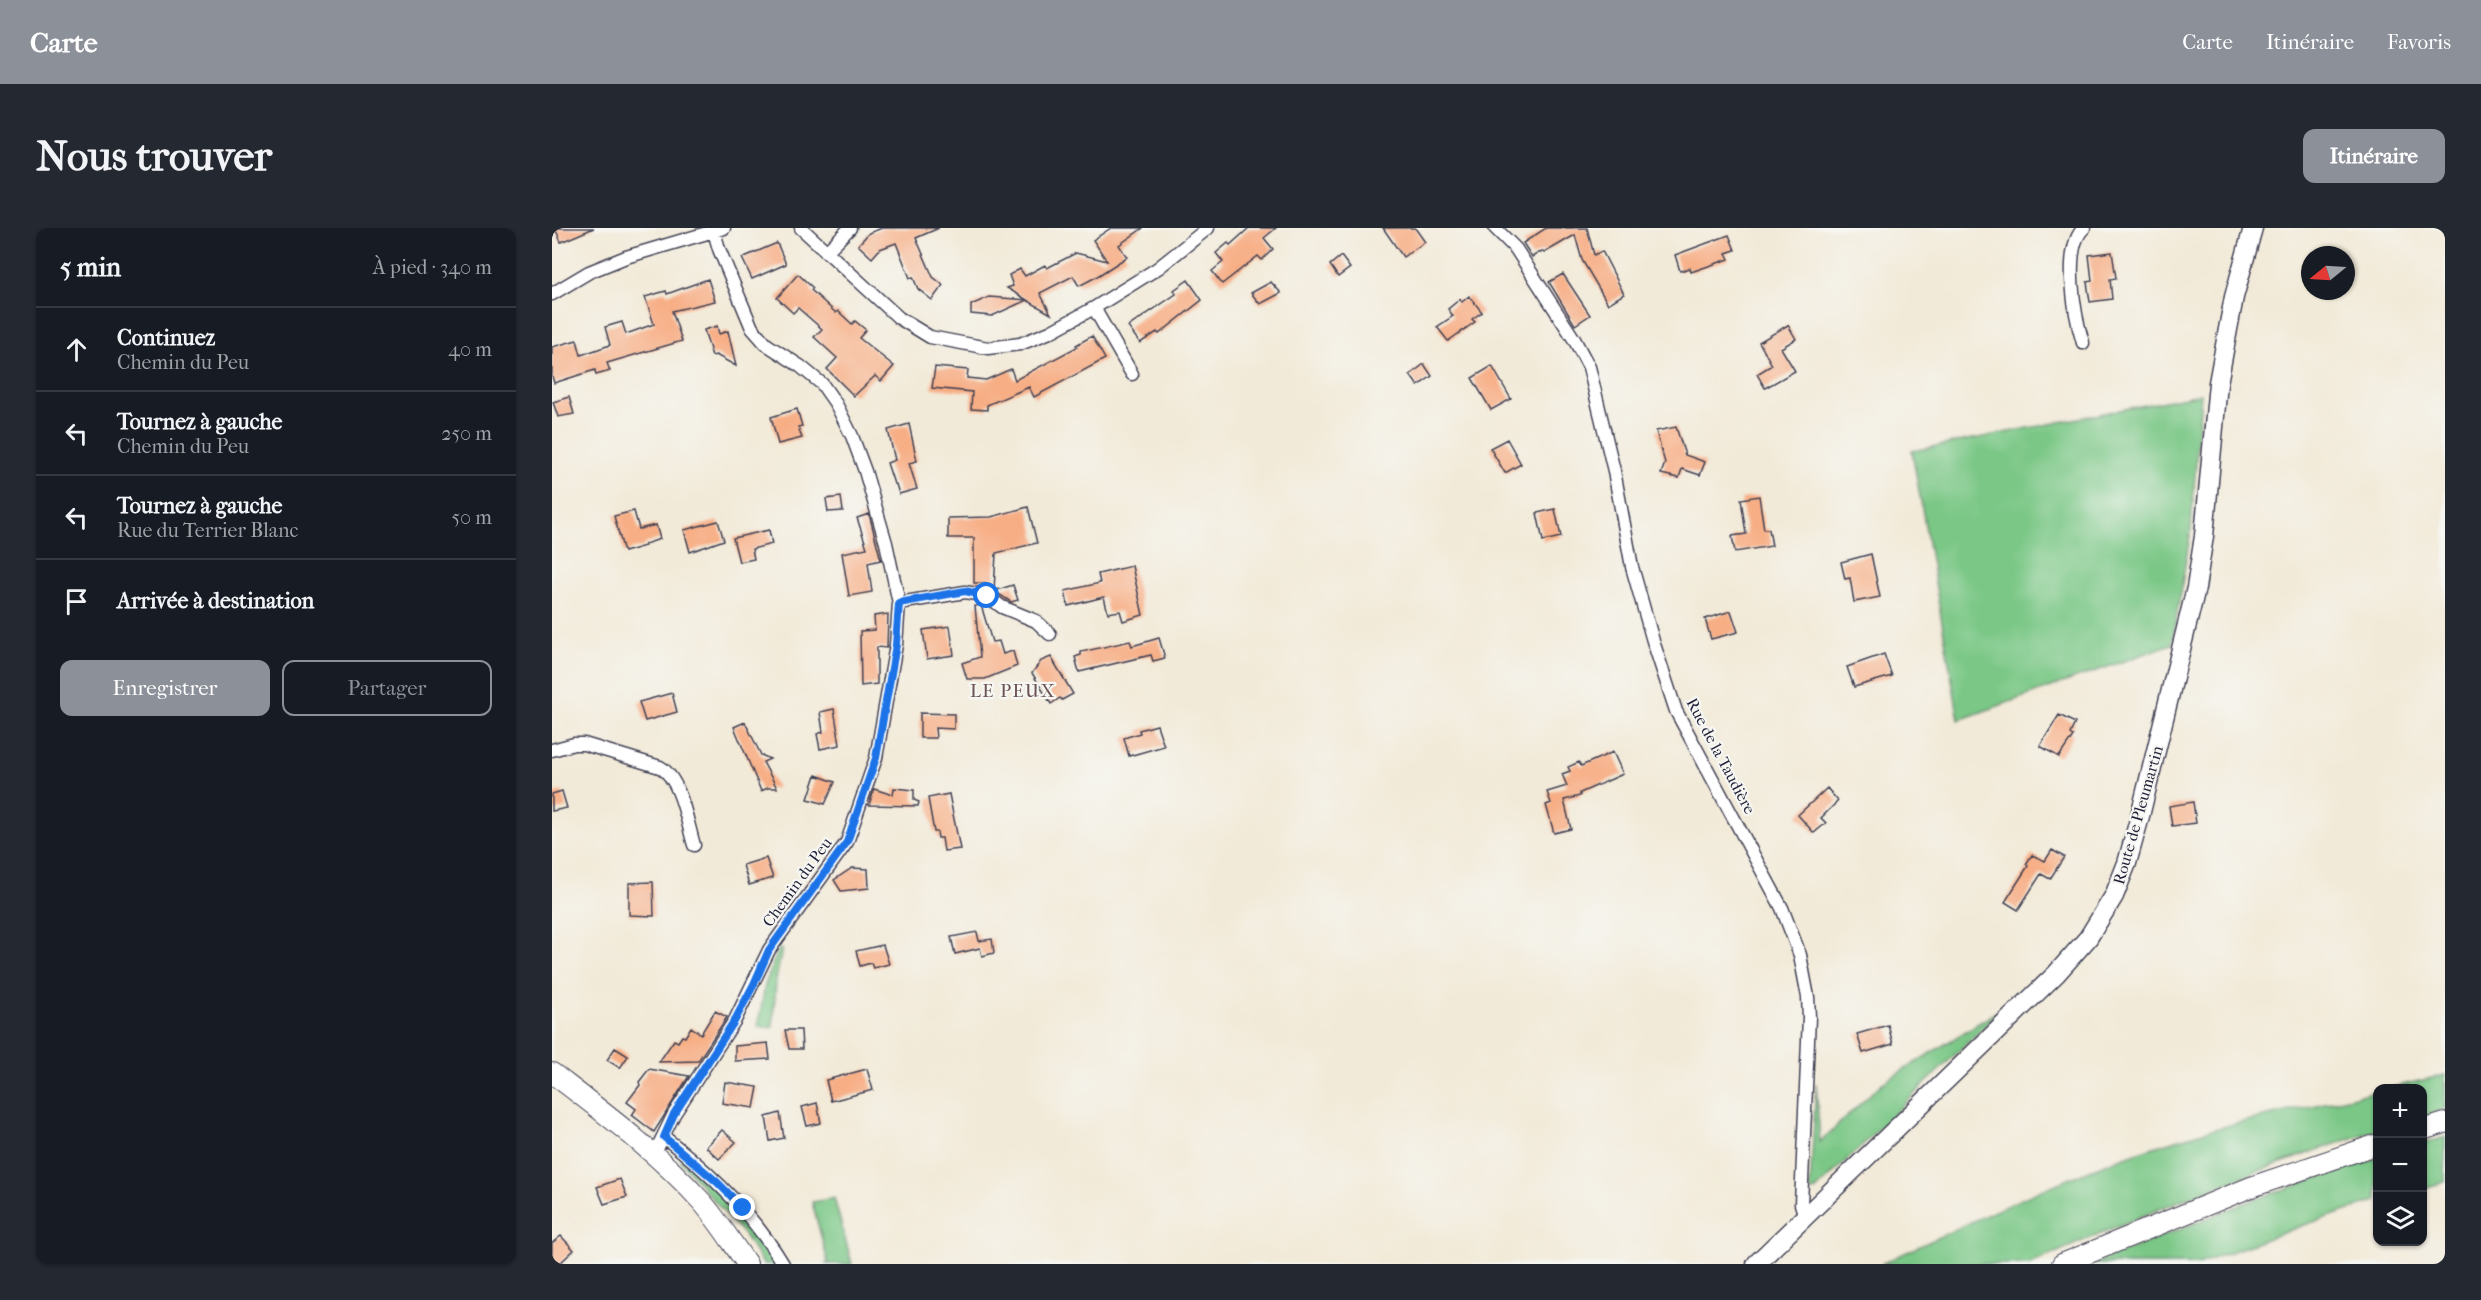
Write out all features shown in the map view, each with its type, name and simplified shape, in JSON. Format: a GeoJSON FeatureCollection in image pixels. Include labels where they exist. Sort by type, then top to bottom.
{"type":"FeatureCollection","features":[{"type":"Feature","properties":{"kind":"main road","name":"Route de Pleumartin"},"geometry":{"type":"LineString","coordinates":[[1756,1264],[2056,974],[2088,938],[2114,897],[2127,863],[2139,820],[2196,588],[2204,536],[2219,372],[2234,297],[2253,228]]}},
{"type":"Feature","properties":{"kind":"main road"},"geometry":{"type":"LineString","coordinates":[[552,1073],[654,1155],[703,1203],[747,1264]]}},
{"type":"Feature","properties":{"kind":"main road"},"geometry":{"type":"LineString","coordinates":[[2427,1128],[2445,1123]]}},
{"type":"Feature","properties":{"kind":"main road"},"geometry":{"type":"LineString","coordinates":[[2062,1264],[2251,1187],[2373,1146]]}},
{"type":"Feature","properties":{"kind":"street"},"geometry":{"type":"LineString","coordinates":[[801,228],[900,318],[930,337],[988,348],[1020,344],[1050,332],[1094,309],[1158,268],[1208,228]]}},
{"type":"Feature","properties":{"kind":"street"},"geometry":{"type":"LineString","coordinates":[[826,252],[850,228]]}},
{"type":"Feature","properties":{"kind":"street","name":"Rue de la Taudière"},"geometry":{"type":"LineString","coordinates":[[1495,228],[1516,249],[1574,339],[1589,367],[1614,471],[1632,567],[1676,711],[1770,882],[1800,955],[1808,997],[1809,1017],[1801,1204],[1804,1217]]}},
{"type":"Feature","properties":{"kind":"street"},"geometry":{"type":"LineString","coordinates":[[2083,343],[2077,324],[2072,264],[2073,245],[2084,228]]}},
{"type":"Feature","properties":{"kind":"street"},"geometry":{"type":"LineString","coordinates":[[552,294],[589,272],[616,261],[717,229]]}},
{"type":"Feature","properties":{"kind":"street","name":"Chemin du Peu"},"geometry":{"type":"LineString","coordinates":[[654,1155],[674,1114],[735,1020],[769,950],[847,842],[876,758],[896,645],[899,603],[886,543],[866,471],[852,436],[836,404],[822,384],[800,366],[766,344],[752,328],[717,229]]}},
{"type":"Feature","properties":{"kind":"street"},"geometry":{"type":"LineString","coordinates":[[1094,309],[1132,374]]}},
{"type":"Feature","properties":{"kind":"street"},"geometry":{"type":"LineString","coordinates":[[899,603],[965,591],[987,596],[1002,607],[1036,621],[1050,634]]}},
{"type":"Feature","properties":{"kind":"street"},"geometry":{"type":"LineString","coordinates":[[552,750],[574,744],[584,744],[660,767],[668,772],[676,786],[694,845]]}},
{"type":"Feature","properties":{"kind":"street"},"geometry":{"type":"LineString","coordinates":[[664,1137],[717,1182],[743,1208],[770,1242],[783,1264]]}},
{"type":"Feature","properties":{"kind":"green space"},"geometry":{"type":"Polygon","coordinates":[[[2201,394],[2191,530],[2172,644],[1959,720],[1912,451],[2201,394]]]}},
{"type":"Feature","properties":{"kind":"green space"},"geometry":{"type":"Polygon","coordinates":[[[782,949],[776,980],[773,1027],[758,1027],[765,985],[778,950],[782,949]]]}},
{"type":"Feature","properties":{"kind":"green space"},"geometry":{"type":"Polygon","coordinates":[[[2003,1008],[1815,1191],[1810,1190],[1816,1083],[1820,1142],[1881,1084],[2003,1008]]]}},
{"type":"Feature","properties":{"kind":"green space"},"geometry":{"type":"Polygon","coordinates":[[[2445,1075],[2445,1109],[2427,1115],[2427,1084],[2406,1084],[2445,1075]]]}},
{"type":"Feature","properties":{"kind":"green space"},"geometry":{"type":"Polygon","coordinates":[[[2373,1092],[2373,1131],[2209,1189],[2030,1264],[1881,1264],[2041,1190],[2106,1164],[2168,1142],[2373,1092]]]}},
{"type":"Feature","properties":{"kind":"green space"},"geometry":{"type":"Polygon","coordinates":[[[2445,1137],[2445,1182],[2427,1187],[2427,1143],[2445,1137]]]}},
{"type":"Feature","properties":{"kind":"green space"},"geometry":{"type":"Polygon","coordinates":[[[683,1158],[734,1207],[776,1264],[763,1264],[745,1236],[680,1161],[683,1158]]]}},
{"type":"Feature","properties":{"kind":"green space"},"geometry":{"type":"Polygon","coordinates":[[[2373,1159],[2373,1202],[2198,1264],[2093,1264],[2250,1201],[2373,1159]]]}},
{"type":"Feature","properties":{"kind":"green space"},"geometry":{"type":"Polygon","coordinates":[[[834,1198],[852,1264],[825,1264],[828,1262],[812,1202],[834,1198]]]}},
{"type":"Feature","properties":{"kind":"building"},"geometry":{"type":"Polygon","coordinates":[[[555,228],[594,228],[561,242],[555,228]]]}},
{"type":"Feature","properties":{"kind":"building"},"geometry":{"type":"Polygon","coordinates":[[[882,228],[939,228],[916,238],[933,277],[943,285],[932,300],[918,289],[913,277],[910,278],[896,243],[880,249],[872,258],[858,245],[869,233],[882,228]]]}},
{"type":"Feature","properties":{"kind":"building"},"geometry":{"type":"Polygon","coordinates":[[[1111,228],[1143,228],[1119,245],[1127,257],[1096,277],[1079,286],[1073,276],[1040,293],[1051,314],[1007,288],[1013,286],[1009,275],[1020,269],[1025,276],[1045,265],[1047,268],[1076,253],[1107,261],[1093,240],[1111,228]]]}},
{"type":"Feature","properties":{"kind":"building"},"geometry":{"type":"Polygon","coordinates":[[[1249,228],[1276,228],[1264,238],[1273,249],[1262,260],[1258,256],[1222,284],[1212,271],[1223,262],[1216,253],[1228,243],[1230,245],[1249,228]]]}},
{"type":"Feature","properties":{"kind":"building"},"geometry":{"type":"Polygon","coordinates":[[[1383,228],[1415,228],[1425,242],[1403,257],[1383,228]]]}},
{"type":"Feature","properties":{"kind":"building"},"geometry":{"type":"Polygon","coordinates":[[[1546,228],[1587,228],[1594,255],[1602,251],[1624,294],[1608,304],[1582,260],[1575,235],[1544,253],[1542,251],[1532,257],[1523,243],[1546,228]]]}},
{"type":"Feature","properties":{"kind":"building"},"geometry":{"type":"Polygon","coordinates":[[[1729,235],[1735,250],[1726,253],[1729,259],[1691,272],[1690,268],[1680,271],[1675,255],[1729,235]]]}},
{"type":"Feature","properties":{"kind":"building"},"geometry":{"type":"Polygon","coordinates":[[[777,243],[786,264],[752,279],[742,258],[777,243]]]}},
{"type":"Feature","properties":{"kind":"building"},"geometry":{"type":"Polygon","coordinates":[[[2112,252],[2116,278],[2110,279],[2112,299],[2090,302],[2087,282],[2092,281],[2089,255],[2112,252]]]}},
{"type":"Feature","properties":{"kind":"building"},"geometry":{"type":"Polygon","coordinates":[[[1341,256],[1350,268],[1338,277],[1330,265],[1341,256]]]}},
{"type":"Feature","properties":{"kind":"building"},"geometry":{"type":"Polygon","coordinates":[[[798,274],[813,288],[811,290],[836,313],[838,311],[852,324],[855,321],[866,330],[859,338],[894,366],[881,381],[875,376],[854,396],[827,369],[837,358],[814,337],[822,329],[798,308],[793,313],[777,298],[798,274]]]}},
{"type":"Feature","properties":{"kind":"building"},"geometry":{"type":"Polygon","coordinates":[[[1563,274],[1590,315],[1575,325],[1549,282],[1563,274]]]}},
{"type":"Feature","properties":{"kind":"building"},"geometry":{"type":"Polygon","coordinates":[[[708,279],[715,301],[672,311],[682,341],[607,363],[610,371],[596,375],[595,370],[554,383],[552,347],[577,340],[581,355],[610,345],[605,327],[622,322],[626,334],[654,324],[645,297],[666,291],[667,294],[708,279]]]}},
{"type":"Feature","properties":{"kind":"building"},"geometry":{"type":"Polygon","coordinates":[[[1188,280],[1202,300],[1159,334],[1157,332],[1140,343],[1128,327],[1176,294],[1174,290],[1188,280]]]}},
{"type":"Feature","properties":{"kind":"building"},"geometry":{"type":"Polygon","coordinates":[[[1271,282],[1281,293],[1260,304],[1251,293],[1271,282]]]}},
{"type":"Feature","properties":{"kind":"building"},"geometry":{"type":"Polygon","coordinates":[[[1469,296],[1482,312],[1472,319],[1475,322],[1448,341],[1437,327],[1453,316],[1448,309],[1460,299],[1462,302],[1469,296]]]}},
{"type":"Feature","properties":{"kind":"building"},"geometry":{"type":"Polygon","coordinates":[[[989,297],[1027,300],[992,316],[971,314],[971,305],[989,297]]]}},
{"type":"Feature","properties":{"kind":"building"},"geometry":{"type":"Polygon","coordinates":[[[1788,325],[1796,339],[1781,348],[1795,371],[1765,388],[1757,374],[1772,365],[1759,342],[1788,325]]]}},
{"type":"Feature","properties":{"kind":"building"},"geometry":{"type":"Polygon","coordinates":[[[717,326],[719,334],[728,331],[736,366],[716,355],[712,356],[704,330],[717,326]]]}},
{"type":"Feature","properties":{"kind":"building"},"geometry":{"type":"Polygon","coordinates":[[[1092,336],[1105,359],[1034,397],[1029,387],[987,405],[987,410],[971,409],[972,392],[932,388],[935,367],[968,370],[967,378],[986,380],[1011,369],[1015,380],[1077,347],[1076,345],[1092,336]]]}},
{"type":"Feature","properties":{"kind":"building"},"geometry":{"type":"Polygon","coordinates":[[[1424,364],[1432,376],[1418,386],[1410,375],[1424,364]]]}},
{"type":"Feature","properties":{"kind":"building"},"geometry":{"type":"Polygon","coordinates":[[[1492,366],[1511,399],[1491,410],[1472,378],[1492,366]]]}},
{"type":"Feature","properties":{"kind":"building"},"geometry":{"type":"Polygon","coordinates":[[[569,397],[574,414],[558,417],[553,402],[569,397]]]}},
{"type":"Feature","properties":{"kind":"building"},"geometry":{"type":"Polygon","coordinates":[[[797,409],[802,426],[798,427],[802,438],[778,444],[771,417],[797,409]]]}},
{"type":"Feature","properties":{"kind":"building"},"geometry":{"type":"Polygon","coordinates":[[[909,424],[917,461],[909,463],[917,489],[899,494],[887,463],[895,460],[888,430],[909,424]]]}},
{"type":"Feature","properties":{"kind":"building"},"geometry":{"type":"Polygon","coordinates":[[[1676,427],[1685,455],[1705,462],[1700,475],[1682,469],[1679,478],[1661,474],[1665,463],[1656,431],[1676,427]]]}},
{"type":"Feature","properties":{"kind":"building"},"geometry":{"type":"Polygon","coordinates":[[[1507,439],[1521,464],[1505,473],[1490,448],[1507,439]]]}},
{"type":"Feature","properties":{"kind":"building"},"geometry":{"type":"Polygon","coordinates":[[[1759,496],[1764,529],[1769,529],[1772,546],[1735,552],[1732,536],[1746,534],[1741,499],[1759,496]]]}},
{"type":"Feature","properties":{"kind":"building"},"geometry":{"type":"Polygon","coordinates":[[[841,497],[843,511],[828,512],[826,499],[841,497]]]}},
{"type":"Feature","properties":{"kind":"building"},"geometry":{"type":"Polygon","coordinates":[[[1028,507],[1037,543],[996,553],[994,591],[984,583],[974,583],[974,538],[948,538],[948,518],[991,517],[1028,507]]]}},
{"type":"Feature","properties":{"kind":"building"},"geometry":{"type":"Polygon","coordinates":[[[1555,509],[1561,537],[1543,541],[1537,513],[1555,509]]]}},
{"type":"Feature","properties":{"kind":"building"},"geometry":{"type":"Polygon","coordinates":[[[634,511],[639,529],[656,525],[660,539],[624,552],[614,516],[634,511]]]}},
{"type":"Feature","properties":{"kind":"building"},"geometry":{"type":"Polygon","coordinates":[[[869,514],[881,560],[868,563],[872,592],[849,596],[842,553],[867,548],[857,518],[869,514]]]}},
{"type":"Feature","properties":{"kind":"building"},"geometry":{"type":"Polygon","coordinates":[[[718,521],[724,540],[690,552],[684,530],[718,521]]]}},
{"type":"Feature","properties":{"kind":"building"},"geometry":{"type":"Polygon","coordinates":[[[769,530],[772,544],[752,549],[754,559],[739,562],[733,538],[769,530]]]}},
{"type":"Feature","properties":{"kind":"building"},"geometry":{"type":"Polygon","coordinates":[[[1871,554],[1880,597],[1854,602],[1850,578],[1845,579],[1841,562],[1871,554]]]}},
{"type":"Feature","properties":{"kind":"building"},"geometry":{"type":"Polygon","coordinates":[[[1132,566],[1143,615],[1123,621],[1120,611],[1108,613],[1104,597],[1068,606],[1065,591],[1100,583],[1098,574],[1132,566]]]}},
{"type":"Feature","properties":{"kind":"building"},"geometry":{"type":"Polygon","coordinates":[[[1013,585],[1018,600],[1011,602],[994,591],[1013,585]]]}},
{"type":"Feature","properties":{"kind":"building"},"geometry":{"type":"Polygon","coordinates":[[[981,605],[992,642],[999,641],[1003,654],[1013,651],[1017,666],[985,679],[967,679],[962,663],[980,657],[975,606],[981,605]]]}},
{"type":"Feature","properties":{"kind":"building"},"geometry":{"type":"Polygon","coordinates":[[[1731,611],[1738,632],[1711,639],[1705,619],[1731,611]]]}},
{"type":"Feature","properties":{"kind":"building"},"geometry":{"type":"Polygon","coordinates":[[[888,614],[887,648],[877,647],[877,684],[861,686],[860,631],[875,630],[874,616],[888,614]]]}},
{"type":"Feature","properties":{"kind":"building"},"geometry":{"type":"Polygon","coordinates":[[[950,626],[954,655],[927,659],[923,630],[950,626]]]}},
{"type":"Feature","properties":{"kind":"building"},"geometry":{"type":"Polygon","coordinates":[[[1159,638],[1165,658],[1153,661],[1151,655],[1079,672],[1075,657],[1081,655],[1081,652],[1130,641],[1132,646],[1159,638]]]}},
{"type":"Feature","properties":{"kind":"building"},"geometry":{"type":"Polygon","coordinates":[[[1884,654],[1892,676],[1854,687],[1847,667],[1884,654]]]}},
{"type":"Feature","properties":{"kind":"building"},"geometry":{"type":"Polygon","coordinates":[[[1051,657],[1073,694],[1051,704],[1032,673],[1041,661],[1051,657]]]}},
{"type":"Feature","properties":{"kind":"building"},"geometry":{"type":"Polygon","coordinates":[[[672,693],[677,712],[645,721],[639,702],[672,693]]]}},
{"type":"Feature","properties":{"kind":"building"},"geometry":{"type":"Polygon","coordinates":[[[834,709],[840,745],[820,749],[817,734],[823,732],[820,712],[834,709]]]}},
{"type":"Feature","properties":{"kind":"building"},"geometry":{"type":"Polygon","coordinates":[[[920,713],[954,714],[954,729],[935,728],[936,738],[920,738],[920,713]]]}},
{"type":"Feature","properties":{"kind":"building"},"geometry":{"type":"Polygon","coordinates":[[[2059,715],[2075,723],[2070,734],[2073,736],[2059,757],[2040,746],[2059,715]]]}},
{"type":"Feature","properties":{"kind":"building"},"geometry":{"type":"Polygon","coordinates":[[[745,722],[761,755],[770,759],[763,762],[777,788],[761,791],[734,727],[745,722]]]}},
{"type":"Feature","properties":{"kind":"building"},"geometry":{"type":"Polygon","coordinates":[[[1157,725],[1164,746],[1129,756],[1124,738],[1140,733],[1139,730],[1157,725]]]}},
{"type":"Feature","properties":{"kind":"building"},"geometry":{"type":"Polygon","coordinates":[[[1613,752],[1623,774],[1580,793],[1580,796],[1564,800],[1571,829],[1554,833],[1546,805],[1551,803],[1547,792],[1567,786],[1562,774],[1570,771],[1568,767],[1579,762],[1581,766],[1613,752]]]}},
{"type":"Feature","properties":{"kind":"building"},"geometry":{"type":"Polygon","coordinates":[[[816,775],[835,782],[825,804],[808,799],[816,775]]]}},
{"type":"Feature","properties":{"kind":"building"},"geometry":{"type":"Polygon","coordinates":[[[894,788],[914,790],[914,800],[919,802],[918,806],[869,805],[874,789],[893,795],[894,788]]]}},
{"type":"Feature","properties":{"kind":"building"},"geometry":{"type":"Polygon","coordinates":[[[1827,788],[1838,801],[1821,818],[1826,823],[1814,833],[1798,815],[1827,788]]]}},
{"type":"Feature","properties":{"kind":"building"},"geometry":{"type":"Polygon","coordinates":[[[562,791],[567,808],[552,811],[552,794],[562,791]]]}},
{"type":"Feature","properties":{"kind":"building"},"geometry":{"type":"Polygon","coordinates":[[[949,794],[960,849],[944,851],[942,838],[938,838],[937,832],[934,832],[928,798],[949,794]]]}},
{"type":"Feature","properties":{"kind":"building"},"geometry":{"type":"Polygon","coordinates":[[[2193,802],[2196,823],[2172,826],[2169,806],[2193,802]]]}},
{"type":"Feature","properties":{"kind":"building"},"geometry":{"type":"Polygon","coordinates":[[[2052,850],[2064,857],[2050,879],[2041,874],[2018,910],[2005,902],[2028,866],[2026,864],[2032,855],[2045,861],[2052,850]]]}},
{"type":"Feature","properties":{"kind":"building"},"geometry":{"type":"Polygon","coordinates":[[[766,858],[773,878],[749,885],[743,865],[766,858]]]}},
{"type":"Feature","properties":{"kind":"building"},"geometry":{"type":"Polygon","coordinates":[[[852,868],[868,869],[869,888],[841,891],[834,880],[852,868]]]}},
{"type":"Feature","properties":{"kind":"building"},"geometry":{"type":"Polygon","coordinates":[[[653,882],[654,916],[629,915],[629,883],[653,882]]]}},
{"type":"Feature","properties":{"kind":"building"},"geometry":{"type":"Polygon","coordinates":[[[977,932],[979,941],[992,939],[994,953],[982,956],[980,948],[955,954],[951,937],[977,932]]]}},
{"type":"Feature","properties":{"kind":"building"},"geometry":{"type":"Polygon","coordinates":[[[883,945],[889,964],[873,968],[871,963],[860,966],[856,951],[883,945]]]}},
{"type":"Feature","properties":{"kind":"building"},"geometry":{"type":"Polygon","coordinates":[[[715,1011],[727,1017],[698,1061],[659,1062],[674,1040],[678,1042],[682,1036],[685,1037],[691,1027],[701,1034],[715,1011]]]}},
{"type":"Feature","properties":{"kind":"building"},"geometry":{"type":"Polygon","coordinates":[[[1888,1025],[1893,1044],[1863,1053],[1857,1034],[1888,1025]]]}},
{"type":"Feature","properties":{"kind":"building"},"geometry":{"type":"Polygon","coordinates":[[[785,1030],[801,1030],[802,1049],[789,1049],[785,1030]]]}},
{"type":"Feature","properties":{"kind":"building"},"geometry":{"type":"Polygon","coordinates":[[[768,1043],[770,1059],[735,1061],[735,1046],[768,1043]]]}},
{"type":"Feature","properties":{"kind":"building"},"geometry":{"type":"Polygon","coordinates":[[[615,1048],[628,1056],[620,1068],[607,1060],[615,1048]]]}},
{"type":"Feature","properties":{"kind":"building"},"geometry":{"type":"Polygon","coordinates":[[[649,1069],[689,1076],[654,1132],[632,1115],[636,1109],[627,1102],[649,1069]]]}},
{"type":"Feature","properties":{"kind":"building"},"geometry":{"type":"Polygon","coordinates":[[[867,1069],[873,1090],[831,1101],[826,1080],[867,1069]]]}},
{"type":"Feature","properties":{"kind":"building"},"geometry":{"type":"Polygon","coordinates":[[[725,1082],[758,1087],[754,1108],[722,1103],[725,1082]]]}},
{"type":"Feature","properties":{"kind":"building"},"geometry":{"type":"Polygon","coordinates":[[[817,1103],[821,1123],[807,1126],[802,1107],[817,1103]]]}},
{"type":"Feature","properties":{"kind":"building"},"geometry":{"type":"Polygon","coordinates":[[[780,1113],[784,1138],[770,1141],[766,1117],[780,1113]]]}},
{"type":"Feature","properties":{"kind":"building"},"geometry":{"type":"Polygon","coordinates":[[[722,1130],[736,1142],[719,1159],[706,1147],[722,1130]]]}},
{"type":"Feature","properties":{"kind":"building"},"geometry":{"type":"Polygon","coordinates":[[[620,1179],[627,1197],[604,1204],[597,1187],[620,1179]]]}},
{"type":"Feature","properties":{"kind":"building"},"geometry":{"type":"Polygon","coordinates":[[[561,1236],[574,1250],[559,1264],[552,1264],[552,1243],[561,1236]]]}},
{"type":"Feature","properties":{"kind":"district","name":"LE PEUX"},"geometry":{"type":"Point","coordinates":[1013,691]}},
{"type":"Feature","properties":{"kind":"route"},"geometry":{"type":"LineString","coordinates":[[743,1208],[717,1182],[664,1137],[674,1114],[735,1020],[769,950],[847,842],[876,758],[896,645],[899,603],[965,591],[987,596]]}}]}
